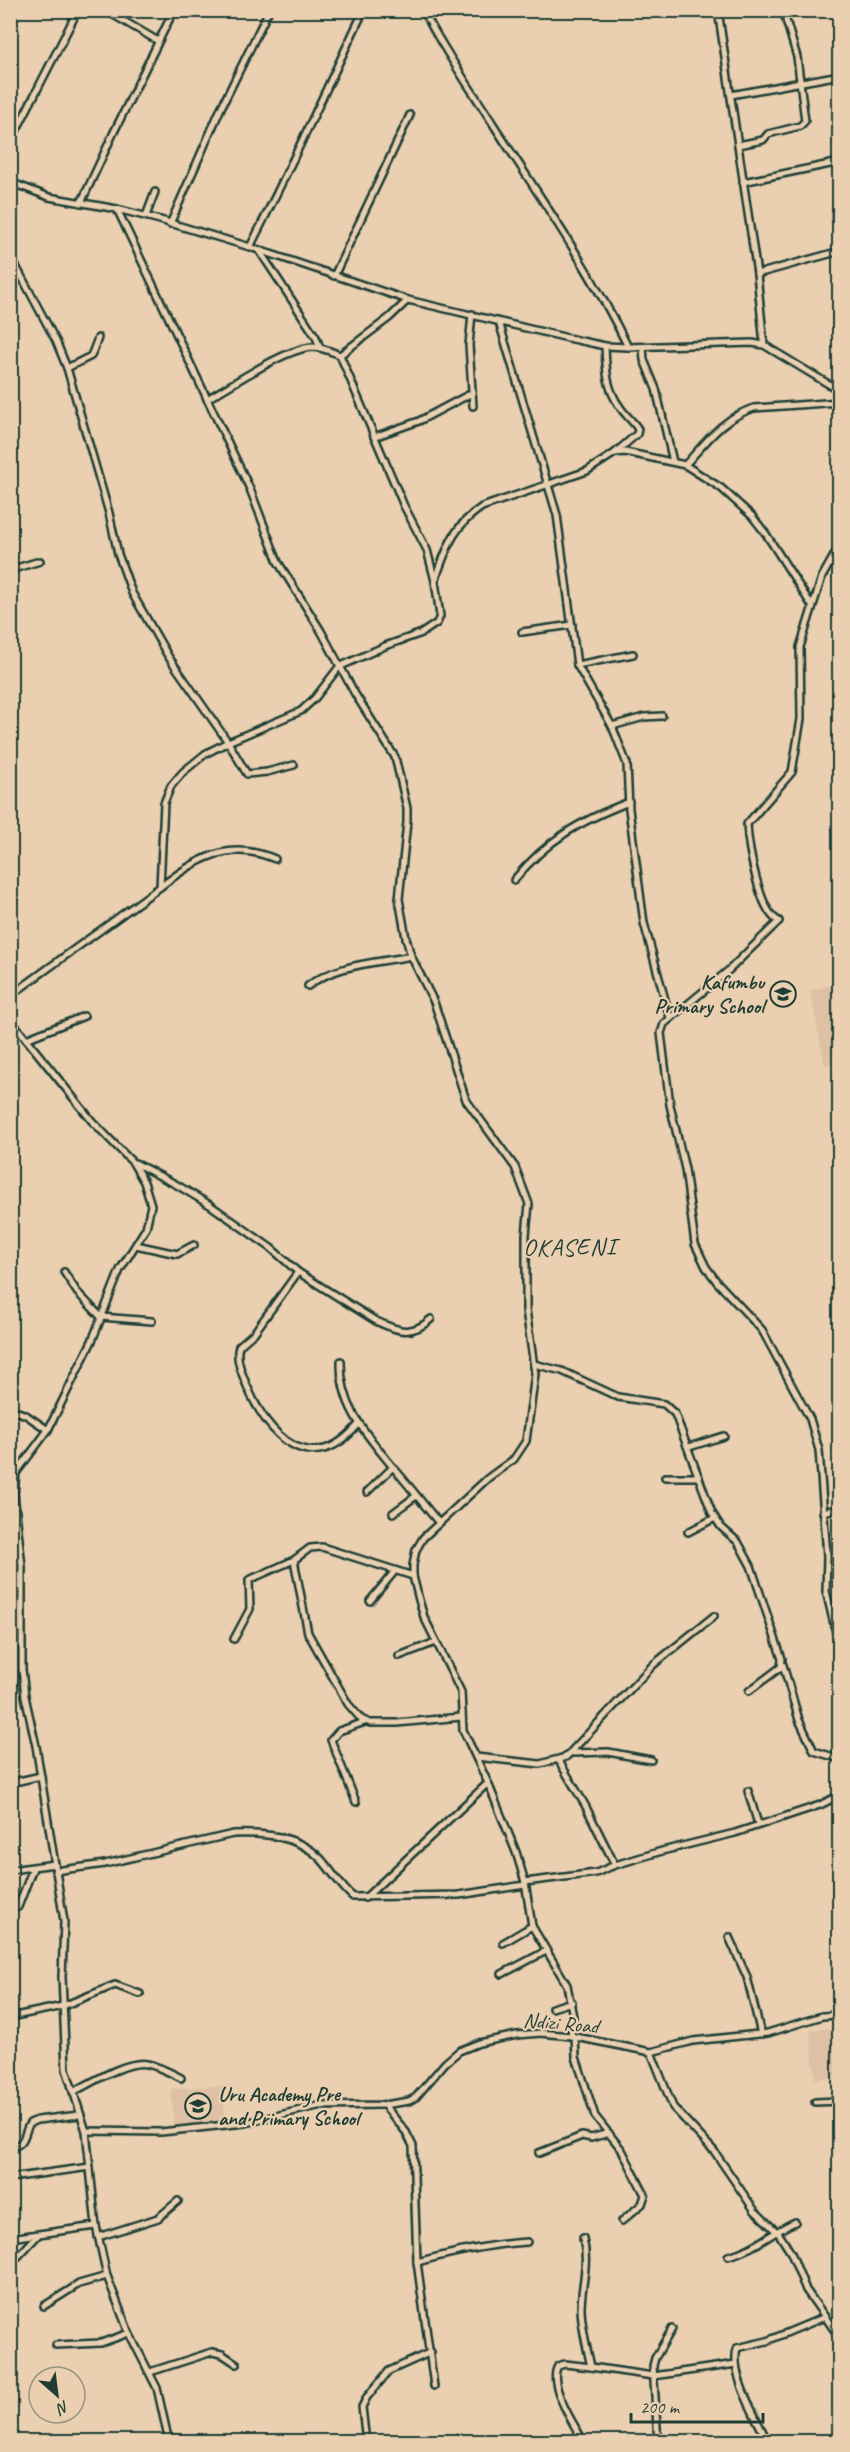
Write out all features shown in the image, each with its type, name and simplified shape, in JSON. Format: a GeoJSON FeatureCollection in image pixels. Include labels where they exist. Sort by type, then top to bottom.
{"type":"FeatureCollection","features":[{"type":"Feature","properties":{"kind":"street"},"geometry":{"type":"LineString","coordinates":[[10,143],[78,10]]}},
{"type":"Feature","properties":{"kind":"street"},"geometry":{"type":"LineString","coordinates":[[105,10],[158,41]]}},
{"type":"Feature","properties":{"kind":"street"},"geometry":{"type":"LineString","coordinates":[[81,203],[174,10]]}},
{"type":"Feature","properties":{"kind":"street"},"geometry":{"type":"LineString","coordinates":[[170,224],[221,108],[269,10]]}},
{"type":"Feature","properties":{"kind":"street"},"geometry":{"type":"LineString","coordinates":[[250,247],[364,10]]}},
{"type":"Feature","properties":{"kind":"street"},"geometry":{"type":"LineString","coordinates":[[423,10],[438,39],[520,169],[580,257],[628,347]]}},
{"type":"Feature","properties":{"kind":"street"},"geometry":{"type":"LineString","coordinates":[[730,10],[718,11],[757,273],[764,345]]}},
{"type":"Feature","properties":{"kind":"street"},"geometry":{"type":"LineString","coordinates":[[738,145],[763,140],[771,132],[804,124],[797,57],[783,10]]}},
{"type":"Feature","properties":{"kind":"street"},"geometry":{"type":"LineString","coordinates":[[731,95],[840,75]]}},
{"type":"Feature","properties":{"kind":"street"},"geometry":{"type":"LineString","coordinates":[[334,276],[410,115]]}},
{"type":"Feature","properties":{"kind":"street"},"geometry":{"type":"LineString","coordinates":[[743,182],[840,162]]}},
{"type":"Feature","properties":{"kind":"street"},"geometry":{"type":"LineString","coordinates":[[10,182],[49,197],[146,216],[250,247],[408,300],[605,346],[643,347],[741,343],[764,345],[839,391]]}},
{"type":"Feature","properties":{"kind":"street"},"geometry":{"type":"LineString","coordinates":[[146,216],[155,192]]}},
{"type":"Feature","properties":{"kind":"street"},"geometry":{"type":"LineString","coordinates":[[117,209],[250,489],[278,562],[321,631],[339,667],[390,747],[398,765],[407,822],[399,899],[411,956],[434,1002],[466,1100],[509,1158],[525,1192],[529,1209],[526,1235],[526,1310],[534,1364],[526,1441],[521,1451],[439,1522],[418,1545],[413,1576],[424,1617],[461,1692],[463,1730],[488,1783],[516,1852],[525,1884],[532,1926],[567,1985],[572,2002],[576,2057],[595,2116],[622,2150],[645,2195],[642,2204],[622,2221]]}},
{"type":"Feature","properties":{"kind":"street"},"geometry":{"type":"LineString","coordinates":[[258,250],[316,337],[320,348]]}},
{"type":"Feature","properties":{"kind":"street"},"geometry":{"type":"LineString","coordinates":[[757,273],[840,251]]}},
{"type":"Feature","properties":{"kind":"street"},"geometry":{"type":"LineString","coordinates":[[10,255],[56,341],[67,368],[125,576],[149,625],[247,774],[294,765]]}},
{"type":"Feature","properties":{"kind":"street"},"geometry":{"type":"LineString","coordinates":[[340,356],[390,318],[408,300]]}},
{"type":"Feature","properties":{"kind":"street"},"geometry":{"type":"LineString","coordinates":[[472,314],[469,345],[473,406]]}},
{"type":"Feature","properties":{"kind":"street"},"geometry":{"type":"LineString","coordinates":[[499,322],[548,483],[561,536],[577,665],[612,726],[629,773],[629,802],[644,922],[670,1018]]}},
{"type":"Feature","properties":{"kind":"street"},"geometry":{"type":"LineString","coordinates":[[67,368],[91,356],[98,338]]}},
{"type":"Feature","properties":{"kind":"street"},"geometry":{"type":"LineString","coordinates":[[435,581],[449,543],[467,517],[482,507],[587,471],[615,453],[637,434],[639,429],[621,408],[606,378],[605,346]]}},
{"type":"Feature","properties":{"kind":"street"},"geometry":{"type":"LineString","coordinates":[[643,347],[644,360],[656,389],[673,462]]}},
{"type":"Feature","properties":{"kind":"street"},"geometry":{"type":"LineString","coordinates":[[160,887],[164,803],[171,786],[195,762],[228,742],[301,711],[315,698],[339,667],[385,646],[422,633],[437,623],[440,616],[435,581],[421,537],[404,506],[340,356],[320,348],[305,349],[289,355],[207,399]]}},
{"type":"Feature","properties":{"kind":"street"},"geometry":{"type":"LineString","coordinates":[[374,437],[419,421],[472,393]]}},
{"type":"Feature","properties":{"kind":"street"},"geometry":{"type":"LineString","coordinates":[[685,465],[724,423],[741,412],[754,408],[840,402]]}},
{"type":"Feature","properties":{"kind":"street"},"geometry":{"type":"LineString","coordinates":[[615,453],[636,453],[685,465],[721,488],[752,516],[782,556],[812,606]]}},
{"type":"Feature","properties":{"kind":"street"},"geometry":{"type":"LineString","coordinates":[[840,545],[822,577],[800,646],[801,719],[792,772],[747,824],[763,900],[772,916],[779,921],[729,970],[670,1018],[664,1024],[661,1033],[670,1105],[686,1168],[694,1244],[717,1282],[762,1330],[810,1419],[819,1450],[827,1556],[826,1591],[840,1649]]}},
{"type":"Feature","properties":{"kind":"street"},"geometry":{"type":"LineString","coordinates":[[10,570],[40,561]]}},
{"type":"Feature","properties":{"kind":"street"},"geometry":{"type":"LineString","coordinates":[[522,632],[572,625]]}},
{"type":"Feature","properties":{"kind":"street"},"geometry":{"type":"LineString","coordinates":[[577,665],[633,654]]}},
{"type":"Feature","properties":{"kind":"street"},"geometry":{"type":"LineString","coordinates":[[612,726],[644,717],[662,716]]}},
{"type":"Feature","properties":{"kind":"street"},"geometry":{"type":"LineString","coordinates":[[514,880],[536,855],[561,834],[597,815],[629,802]]}},
{"type":"Feature","properties":{"kind":"street"},"geometry":{"type":"LineString","coordinates":[[10,996],[181,871],[216,854],[247,849],[274,858]]}},
{"type":"Feature","properties":{"kind":"street"},"geometry":{"type":"LineString","coordinates":[[308,986],[326,974],[339,970],[411,956]]}},
{"type":"Feature","properties":{"kind":"street"},"geometry":{"type":"LineString","coordinates":[[26,1039],[84,1016]]}},
{"type":"Feature","properties":{"kind":"street"},"geometry":{"type":"LineString","coordinates":[[10,1019],[92,1120],[133,1163],[144,1182],[151,1205],[146,1228],[120,1270],[92,1341],[48,1430],[12,1475],[22,1566],[22,1669],[25,1696],[41,1776],[64,1921],[62,1977],[66,2069],[86,2131],[98,2237],[107,2276],[129,2333],[150,2372],[161,2404],[168,2440],[208,2441]]}},
{"type":"Feature","properties":{"kind":"street"},"geometry":{"type":"LineString","coordinates":[[133,1163],[210,1205],[270,1248],[298,1272],[389,1327],[417,1330],[431,1319]]}},
{"type":"Feature","properties":{"kind":"street"},"geometry":{"type":"LineString","coordinates":[[136,1245],[177,1254],[195,1245]]}},
{"type":"Feature","properties":{"kind":"street"},"geometry":{"type":"LineString","coordinates":[[64,1272],[77,1292],[101,1317],[152,1321]]}},
{"type":"Feature","properties":{"kind":"street"},"geometry":{"type":"LineString","coordinates":[[298,1272],[254,1333],[237,1349],[245,1382],[270,1426],[291,1446],[310,1452],[328,1448],[358,1425]]}},
{"type":"Feature","properties":{"kind":"street"},"geometry":{"type":"LineString","coordinates":[[341,1361],[344,1391],[358,1425],[439,1522]]}},
{"type":"Feature","properties":{"kind":"street"},"geometry":{"type":"LineString","coordinates":[[534,1364],[562,1371],[618,1397],[664,1404],[672,1410],[679,1420],[715,1518],[738,1542],[751,1566],[799,1720],[814,1751],[840,1758]]}},
{"type":"Feature","properties":{"kind":"street"},"geometry":{"type":"LineString","coordinates":[[10,1409],[26,1415],[48,1430]]}},
{"type":"Feature","properties":{"kind":"street"},"geometry":{"type":"LineString","coordinates":[[688,1447],[724,1436]]}},
{"type":"Feature","properties":{"kind":"street"},"geometry":{"type":"LineString","coordinates":[[367,1492],[393,1467]]}},
{"type":"Feature","properties":{"kind":"street"},"geometry":{"type":"LineString","coordinates":[[665,1478],[699,1477]]}},
{"type":"Feature","properties":{"kind":"street"},"geometry":{"type":"LineString","coordinates":[[393,1513],[416,1496]]}},
{"type":"Feature","properties":{"kind":"street"},"geometry":{"type":"LineString","coordinates":[[823,1512],[840,1508]]}},
{"type":"Feature","properties":{"kind":"street"},"geometry":{"type":"LineString","coordinates":[[688,1532],[715,1518]]}},
{"type":"Feature","properties":{"kind":"street"},"geometry":{"type":"LineString","coordinates":[[234,1639],[250,1609],[249,1581],[294,1560],[310,1548],[322,1547],[413,1576]]}},
{"type":"Feature","properties":{"kind":"street"},"geometry":{"type":"LineString","coordinates":[[294,1560],[309,1633],[348,1704],[365,1722]]}},
{"type":"Feature","properties":{"kind":"street"},"geometry":{"type":"LineString","coordinates":[[370,1601],[395,1571]]}},
{"type":"Feature","properties":{"kind":"street"},"geometry":{"type":"LineString","coordinates":[[476,1757],[540,1764],[559,1761],[573,1753],[653,1665],[714,1616]]}},
{"type":"Feature","properties":{"kind":"street"},"geometry":{"type":"LineString","coordinates":[[399,1656],[436,1642]]}},
{"type":"Feature","properties":{"kind":"street"},"geometry":{"type":"LineString","coordinates":[[749,1691],[777,1672],[782,1662]]}},
{"type":"Feature","properties":{"kind":"street"},"geometry":{"type":"LineString","coordinates":[[356,1802],[331,1740],[339,1731],[365,1722],[397,1723],[461,1717]]}},
{"type":"Feature","properties":{"kind":"street"},"geometry":{"type":"LineString","coordinates":[[573,1753],[608,1752],[651,1760]]}},
{"type":"Feature","properties":{"kind":"street"},"geometry":{"type":"LineString","coordinates":[[559,1761],[585,1805],[615,1865]]}},
{"type":"Feature","properties":{"kind":"street"},"geometry":{"type":"LineString","coordinates":[[10,1783],[41,1776]]}},
{"type":"Feature","properties":{"kind":"street"},"geometry":{"type":"LineString","coordinates":[[365,1898],[488,1783]]}},
{"type":"Feature","properties":{"kind":"street"},"geometry":{"type":"LineString","coordinates":[[748,1791],[758,1824]]}},
{"type":"Feature","properties":{"kind":"street"},"geometry":{"type":"LineString","coordinates":[[10,1870],[105,1864],[233,1834],[251,1834],[288,1840],[309,1849],[353,1897],[459,1895],[596,1873],[615,1865],[735,1833],[820,1805],[840,1795]]}},
{"type":"Feature","properties":{"kind":"street"},"geometry":{"type":"LineString","coordinates":[[18,1907],[33,1868]]}},
{"type":"Feature","properties":{"kind":"street"},"geometry":{"type":"LineString","coordinates":[[502,1943],[532,1926]]}},
{"type":"Feature","properties":{"kind":"street"},"geometry":{"type":"LineString","coordinates":[[729,1937],[747,1977],[761,2034]]}},
{"type":"Feature","properties":{"kind":"street"},"geometry":{"type":"LineString","coordinates":[[502,1974],[546,1951]]}},
{"type":"Feature","properties":{"kind":"street"},"geometry":{"type":"LineString","coordinates":[[10,2017],[63,2006],[119,1984],[130,1992],[140,1994]]}},
{"type":"Feature","properties":{"kind":"street"},"geometry":{"type":"LineString","coordinates":[[552,2008],[572,2002]]}},
{"type":"Feature","properties":{"kind":"street","name":"Ndizi Road"},"geometry":{"type":"LineString","coordinates":[[86,2131],[161,2133],[245,2123],[312,2107],[384,2105],[409,2101],[416,2097],[444,2063],[459,2051],[478,2043],[517,2035],[541,2033],[573,2037],[651,2052],[693,2041],[761,2034],[822,2016],[840,2015]]}},
{"type":"Feature","properties":{"kind":"street"},"geometry":{"type":"LineString","coordinates":[[651,2052],[673,2107],[714,2151],[755,2211],[776,2230],[791,2253],[802,2283],[840,2338]]}},
{"type":"Feature","properties":{"kind":"street"},"geometry":{"type":"LineString","coordinates":[[73,2092],[138,2063],[152,2065],[182,2078]]}},
{"type":"Feature","properties":{"kind":"street"},"geometry":{"type":"LineString","coordinates":[[815,2102],[840,2102]]}},
{"type":"Feature","properties":{"kind":"street"},"geometry":{"type":"LineString","coordinates":[[384,2105],[406,2132],[412,2146],[417,2262],[434,2386]]}},
{"type":"Feature","properties":{"kind":"street"},"geometry":{"type":"LineString","coordinates":[[10,2147],[21,2143],[28,2125],[37,2120],[79,2115]]}},
{"type":"Feature","properties":{"kind":"street"},"geometry":{"type":"LineString","coordinates":[[539,2153],[582,2136],[591,2138],[609,2133]]}},
{"type":"Feature","properties":{"kind":"street"},"geometry":{"type":"LineString","coordinates":[[10,2178],[90,2167]]}},
{"type":"Feature","properties":{"kind":"street"},"geometry":{"type":"LineString","coordinates":[[98,2237],[158,2218],[178,2201]]}},
{"type":"Feature","properties":{"kind":"street"},"geometry":{"type":"LineString","coordinates":[[728,2256],[751,2249],[776,2230],[795,2222]]}},
{"type":"Feature","properties":{"kind":"street"},"geometry":{"type":"LineString","coordinates":[[10,2238],[96,2226]]}},
{"type":"Feature","properties":{"kind":"street"},"geometry":{"type":"LineString","coordinates":[[10,2265],[38,2235]]}},
{"type":"Feature","properties":{"kind":"street"},"geometry":{"type":"LineString","coordinates":[[583,2238],[587,2263],[581,2306],[591,2367]]}},
{"type":"Feature","properties":{"kind":"street"},"geometry":{"type":"LineString","coordinates":[[417,2262],[464,2249],[527,2242]]}},
{"type":"Feature","properties":{"kind":"street"},"geometry":{"type":"LineString","coordinates":[[44,2306],[79,2284],[107,2276]]}},
{"type":"Feature","properties":{"kind":"street"},"geometry":{"type":"LineString","coordinates":[[768,2442],[739,2378],[736,2351],[740,2347],[767,2341],[825,2317]]}},
{"type":"Feature","properties":{"kind":"street"},"geometry":{"type":"LineString","coordinates":[[658,2442],[653,2376],[655,2358],[672,2329]]}},
{"type":"Feature","properties":{"kind":"street"},"geometry":{"type":"LineString","coordinates":[[56,2345],[101,2343],[129,2333]]}},
{"type":"Feature","properties":{"kind":"street"},"geometry":{"type":"LineString","coordinates":[[150,2372],[212,2352],[222,2354],[237,2364]]}},
{"type":"Feature","properties":{"kind":"street"},"geometry":{"type":"LineString","coordinates":[[366,2442],[362,2406],[367,2397],[389,2371],[431,2352]]}},
{"type":"Feature","properties":{"kind":"street"},"geometry":{"type":"LineString","coordinates":[[584,2442],[562,2401],[555,2372],[558,2366],[565,2364],[653,2376],[736,2364]]}},
{"type":"Feature","properties":{"kind":"shaded area"},"geometry":{"type":"Polygon","coordinates":[[[839,983],[839,1061],[825,1066],[810,991],[839,983]]]}},
{"type":"Feature","properties":{"kind":"shaded area"},"geometry":{"type":"Polygon","coordinates":[[[839,2027],[839,2077],[815,2079],[810,2030],[839,2027]]]}},
{"type":"Feature","properties":{"kind":"shaded area","name":"Uru Academy Pre and Primary School"},"geometry":{"type":"Polygon","coordinates":[[[223,2085],[225,2123],[174,2127],[171,2089],[223,2085]]]}},
{"type":"Feature","properties":{"kind":"place","name":"Kafumbu Primary School"},"geometry":{"type":"Point","coordinates":[783,994]}},
{"type":"Feature","properties":{"kind":"place","name":"Uru Academy Pre and Primary School"},"geometry":{"type":"Point","coordinates":[198,2106]}},
{"type":"Feature","properties":{"kind":"district","name":"OKASENI"},"geometry":{"type":"Point","coordinates":[570,1247]}}]}
